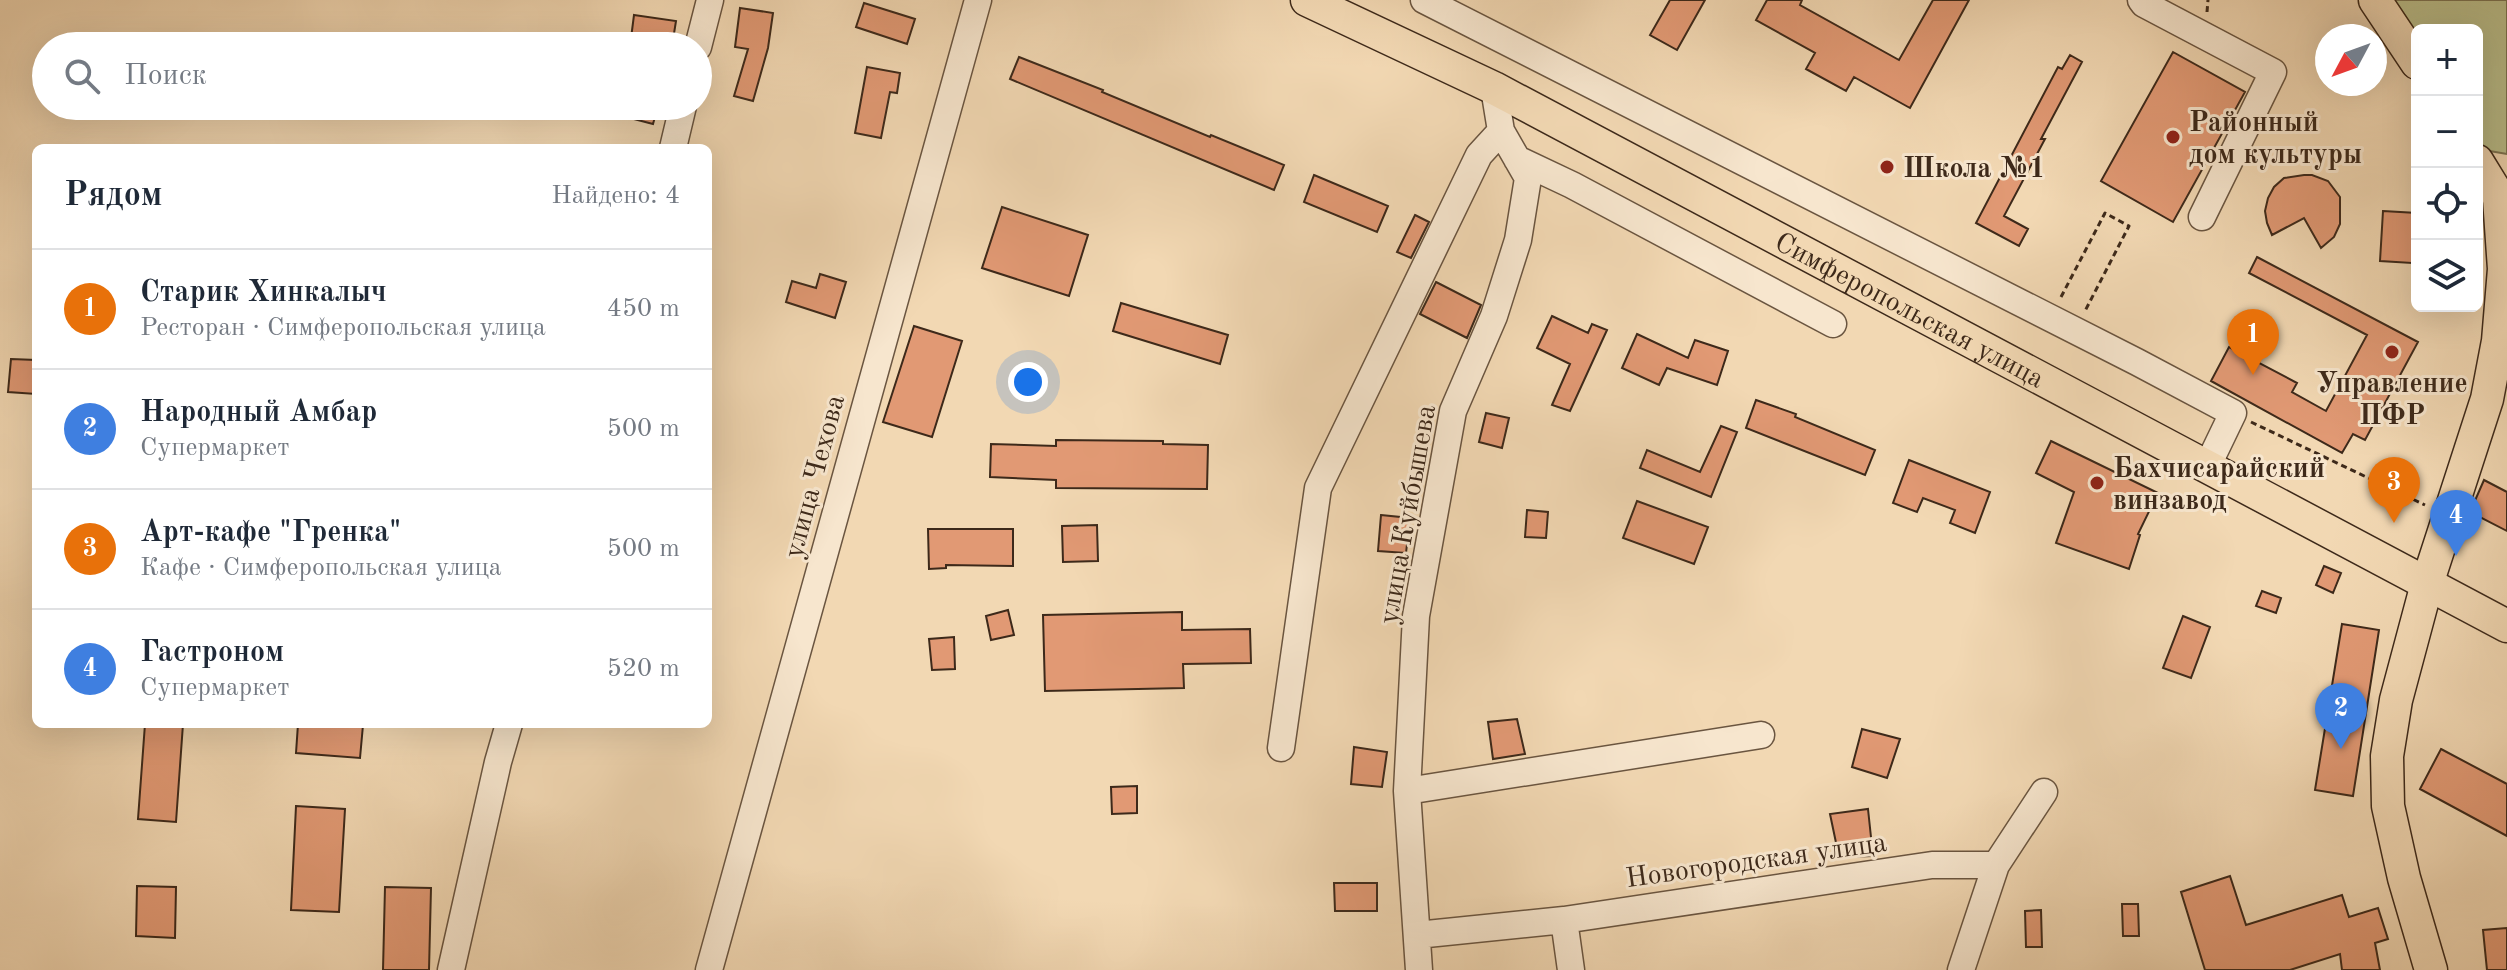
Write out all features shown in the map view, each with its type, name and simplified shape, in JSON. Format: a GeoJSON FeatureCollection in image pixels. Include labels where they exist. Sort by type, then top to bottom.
{"type":"FeatureCollection","features":[{"type":"Feature","properties":{"kind":"main road","name":"Симферопольская улица"},"geometry":{"type":"LineString","coordinates":[[1307,0],[1494,88],[2507,626]]}},
{"type":"Feature","properties":{"kind":"main road"},"geometry":{"type":"LineString","coordinates":[[2375,0],[2411,54]]}},
{"type":"Feature","properties":{"kind":"main road"},"geometry":{"type":"LineString","coordinates":[[2431,970],[2404,878],[2388,806],[2387,756],[2396,700],[2427,584],[2501,349],[2498,341],[2504,269],[2503,204],[2481,168]]}},
{"type":"Feature","properties":{"kind":"street"},"geometry":{"type":"LineString","coordinates":[[702,32],[710,0]]}},
{"type":"Feature","properties":{"kind":"street","name":"улица Чехова"},"geometry":{"type":"LineString","coordinates":[[709,970],[978,0]]}},
{"type":"Feature","properties":{"kind":"street"},"geometry":{"type":"LineString","coordinates":[[1424,0],[2233,413],[2208,465]]}},
{"type":"Feature","properties":{"kind":"street"},"geometry":{"type":"LineString","coordinates":[[2141,0],[2273,72],[2202,217]]}},
{"type":"Feature","properties":{"kind":"street","name":"улица Куйбышева"},"geometry":{"type":"LineString","coordinates":[[1419,970],[1407,791],[1416,616],[1453,411],[1494,316],[1518,240],[1528,178],[1501,131],[1494,88]]}},
{"type":"Feature","properties":{"kind":"street"},"geometry":{"type":"LineString","coordinates":[[674,144],[680,120]]}},
{"type":"Feature","properties":{"kind":"street"},"geometry":{"type":"LineString","coordinates":[[1281,748],[1318,488],[1479,155],[1501,131]]}},
{"type":"Feature","properties":{"kind":"street"},"geometry":{"type":"LineString","coordinates":[[1517,159],[1572,185],[1833,324]]}},
{"type":"Feature","properties":{"kind":"street"},"geometry":{"type":"LineString","coordinates":[[451,970],[508,728]]}},
{"type":"Feature","properties":{"kind":"street"},"geometry":{"type":"LineString","coordinates":[[1407,791],[1761,735]]}},
{"type":"Feature","properties":{"kind":"street"},"geometry":{"type":"LineString","coordinates":[[1961,970],[1996,865],[2044,792]]}},
{"type":"Feature","properties":{"kind":"street","name":"Новогородская улица"},"geometry":{"type":"LineString","coordinates":[[1417,935],[1564,920],[1932,865],[1996,865]]}},
{"type":"Feature","properties":{"kind":"street"},"geometry":{"type":"LineString","coordinates":[[1564,920],[1571,970]]}},
{"type":"Feature","properties":{"kind":"path"},"geometry":{"type":"LineString","coordinates":[[2050,318],[2105,213],[2129,226],[2074,331]]}},
{"type":"Feature","properties":{"kind":"path"},"geometry":{"type":"LineString","coordinates":[[2233,413],[2450,517]]}},
{"type":"Feature","properties":{"kind":"green space"},"geometry":{"type":"Polygon","coordinates":[[[2380,0],[2507,0],[2507,154],[2483,148],[2483,24],[2411,24],[2411,44],[2380,0]]]}},
{"type":"Feature","properties":{"kind":"building"},"geometry":{"type":"Polygon","coordinates":[[[1670,0],[1705,0],[1677,50],[1650,35],[1670,0]]]}},
{"type":"Feature","properties":{"kind":"building"},"geometry":{"type":"Polygon","coordinates":[[[1767,0],[1802,0],[1800,5],[1899,60],[1933,0],[1969,0],[1910,108],[1854,77],[1846,91],[1806,69],[1815,53],[1756,20],[1767,0]]]}},
{"type":"Feature","properties":{"kind":"building"},"geometry":{"type":"Polygon","coordinates":[[[864,3],[915,19],[907,44],[856,27],[864,3]]]}},
{"type":"Feature","properties":{"kind":"building"},"geometry":{"type":"Polygon","coordinates":[[[740,8],[773,13],[768,48],[753,101],[734,96],[748,49],[735,47],[740,8]]]}},
{"type":"Feature","properties":{"kind":"building"},"geometry":{"type":"Polygon","coordinates":[[[634,15],[676,21],[674,32],[632,32],[634,15]]]}},
{"type":"Feature","properties":{"kind":"building","name":"Районный дом культуры"},"geometry":{"type":"Polygon","coordinates":[[[2173,52],[2245,92],[2173,222],[2101,181],[2173,52]]]}},
{"type":"Feature","properties":{"kind":"building"},"geometry":{"type":"Polygon","coordinates":[[[2070,55],[2082,62],[2004,216],[2028,229],[2019,246],[1976,223],[2058,67],[2062,69],[2070,55]]]}},
{"type":"Feature","properties":{"kind":"building"},"geometry":{"type":"Polygon","coordinates":[[[1019,57],[1284,165],[1274,190],[1010,79],[1019,57]]]}},
{"type":"Feature","properties":{"kind":"building"},"geometry":{"type":"Polygon","coordinates":[[[867,67],[900,73],[897,93],[890,92],[881,138],[855,133],[867,67]]]}},
{"type":"Feature","properties":{"kind":"building"},"geometry":{"type":"Polygon","coordinates":[[[1314,175],[1388,206],[1377,232],[1304,202],[1314,175]]]}},
{"type":"Feature","properties":{"kind":"building"},"geometry":{"type":"Polygon","coordinates":[[[2304,175],[2328,181],[2340,197],[2340,224],[2334,237],[2321,248],[2304,218],[2272,235],[2267,223],[2265,211],[2274,187],[2284,178],[2304,175]]]}},
{"type":"Feature","properties":{"kind":"building"},"geometry":{"type":"Polygon","coordinates":[[[1002,207],[1088,235],[1069,296],[982,268],[1002,207]]]}},
{"type":"Feature","properties":{"kind":"building"},"geometry":{"type":"Polygon","coordinates":[[[2383,211],[2411,213],[2411,263],[2380,261],[2383,211]]]}},
{"type":"Feature","properties":{"kind":"building"},"geometry":{"type":"Polygon","coordinates":[[[1415,215],[1429,222],[1411,258],[1397,252],[1415,215]]]}},
{"type":"Feature","properties":{"kind":"building"},"geometry":{"type":"Polygon","coordinates":[[[2257,257],[2418,342],[2365,440],[2353,434],[2342,453],[2211,381],[2229,347],[2297,383],[2292,392],[2326,411],[2367,335],[2249,273],[2257,257]]]}},
{"type":"Feature","properties":{"kind":"building"},"geometry":{"type":"Polygon","coordinates":[[[820,274],[846,282],[835,318],[786,302],[792,281],[816,288],[820,274]]]}},
{"type":"Feature","properties":{"kind":"building"},"geometry":{"type":"Polygon","coordinates":[[[1436,282],[1481,305],[1467,338],[1420,314],[1436,282]]]}},
{"type":"Feature","properties":{"kind":"building"},"geometry":{"type":"Polygon","coordinates":[[[1121,303],[1228,335],[1220,364],[1113,331],[1121,303]]]}},
{"type":"Feature","properties":{"kind":"building"},"geometry":{"type":"Polygon","coordinates":[[[1552,316],[1588,333],[1592,324],[1607,330],[1570,411],[1552,405],[1570,364],[1537,348],[1552,316]]]}},
{"type":"Feature","properties":{"kind":"building"},"geometry":{"type":"Polygon","coordinates":[[[914,326],[962,341],[932,437],[883,422],[914,326]]]}},
{"type":"Feature","properties":{"kind":"building"},"geometry":{"type":"Polygon","coordinates":[[[1637,334],[1688,358],[1695,340],[1728,351],[1717,385],[1667,368],[1659,385],[1622,368],[1637,334]]]}},
{"type":"Feature","properties":{"kind":"building"},"geometry":{"type":"Polygon","coordinates":[[[11,359],[32,360],[32,394],[8,392],[11,359]]]}},
{"type":"Feature","properties":{"kind":"building"},"geometry":{"type":"Polygon","coordinates":[[[1756,400],[1796,414],[1795,417],[1875,450],[1865,475],[1746,428],[1756,400]]]}},
{"type":"Feature","properties":{"kind":"building"},"geometry":{"type":"Polygon","coordinates":[[[1486,413],[1509,418],[1502,448],[1479,442],[1486,413]]]}},
{"type":"Feature","properties":{"kind":"building"},"geometry":{"type":"Polygon","coordinates":[[[1721,426],[1737,432],[1711,497],[1640,468],[1647,450],[1700,472],[1721,426]]]}},
{"type":"Feature","properties":{"kind":"building"},"geometry":{"type":"Polygon","coordinates":[[[1056,440],[1163,441],[1163,444],[1208,445],[1207,489],[1056,488],[1056,480],[990,477],[991,444],[1056,446],[1056,440]]]}},
{"type":"Feature","properties":{"kind":"building"},"geometry":{"type":"Polygon","coordinates":[[[2051,441],[2158,493],[2138,534],[2129,569],[2056,543],[2074,492],[2036,473],[2051,441]]]}},
{"type":"Feature","properties":{"kind":"building"},"geometry":{"type":"Polygon","coordinates":[[[1909,460],[1990,492],[1975,533],[1950,523],[1955,510],[1923,498],[1917,512],[1893,503],[1909,460]]]}},
{"type":"Feature","properties":{"kind":"building"},"geometry":{"type":"Polygon","coordinates":[[[2484,480],[2507,492],[2507,531],[2470,512],[2484,480]]]}},
{"type":"Feature","properties":{"kind":"building"},"geometry":{"type":"Polygon","coordinates":[[[1637,501],[1708,527],[1694,564],[1623,538],[1637,501]]]}},
{"type":"Feature","properties":{"kind":"building"},"geometry":{"type":"Polygon","coordinates":[[[1527,510],[1548,512],[1546,538],[1525,537],[1527,510]]]}},
{"type":"Feature","properties":{"kind":"building"},"geometry":{"type":"Polygon","coordinates":[[[1381,515],[1410,518],[1406,553],[1378,551],[1381,515]]]}},
{"type":"Feature","properties":{"kind":"building"},"geometry":{"type":"Polygon","coordinates":[[[1097,525],[1098,561],[1063,562],[1062,526],[1097,525]]]}},
{"type":"Feature","properties":{"kind":"building"},"geometry":{"type":"Polygon","coordinates":[[[928,529],[1013,529],[1013,566],[946,565],[946,568],[929,569],[928,529]]]}},
{"type":"Feature","properties":{"kind":"building"},"geometry":{"type":"Polygon","coordinates":[[[2324,566],[2341,573],[2333,593],[2316,585],[2324,566]]]}},
{"type":"Feature","properties":{"kind":"building"},"geometry":{"type":"Polygon","coordinates":[[[2262,591],[2281,598],[2276,613],[2256,606],[2262,591]]]}},
{"type":"Feature","properties":{"kind":"building"},"geometry":{"type":"Polygon","coordinates":[[[1008,610],[1014,635],[991,640],[986,616],[1008,610]]]}},
{"type":"Feature","properties":{"kind":"building"},"geometry":{"type":"Polygon","coordinates":[[[1182,612],[1182,630],[1250,629],[1251,663],[1183,664],[1184,688],[1045,691],[1043,615],[1182,612]]]}},
{"type":"Feature","properties":{"kind":"building"},"geometry":{"type":"Polygon","coordinates":[[[2183,616],[2210,627],[2191,678],[2163,668],[2183,616]]]}},
{"type":"Feature","properties":{"kind":"building"},"geometry":{"type":"Polygon","coordinates":[[[2342,624],[2379,630],[2353,796],[2315,790],[2342,624]]]}},
{"type":"Feature","properties":{"kind":"building"},"geometry":{"type":"Polygon","coordinates":[[[954,637],[955,669],[932,670],[929,639],[954,637]]]}},
{"type":"Feature","properties":{"kind":"building"},"geometry":{"type":"Polygon","coordinates":[[[1517,719],[1525,754],[1493,759],[1488,722],[1517,719]]]}},
{"type":"Feature","properties":{"kind":"building"},"geometry":{"type":"Polygon","coordinates":[[[145,728],[183,728],[176,822],[138,819],[145,728]]]}},
{"type":"Feature","properties":{"kind":"building"},"geometry":{"type":"Polygon","coordinates":[[[298,728],[363,728],[360,758],[296,753],[298,728]]]}},
{"type":"Feature","properties":{"kind":"building"},"geometry":{"type":"Polygon","coordinates":[[[1862,729],[1900,739],[1887,778],[1852,767],[1862,729]]]}},
{"type":"Feature","properties":{"kind":"building"},"geometry":{"type":"Polygon","coordinates":[[[1354,747],[1387,752],[1382,787],[1351,784],[1354,747]]]}},
{"type":"Feature","properties":{"kind":"building"},"geometry":{"type":"Polygon","coordinates":[[[2441,749],[2507,784],[2507,836],[2420,789],[2441,749]]]}},
{"type":"Feature","properties":{"kind":"building"},"geometry":{"type":"Polygon","coordinates":[[[1137,786],[1137,813],[1112,814],[1111,787],[1137,786]]]}},
{"type":"Feature","properties":{"kind":"building"},"geometry":{"type":"Polygon","coordinates":[[[296,806],[345,809],[339,912],[291,910],[296,806]]]}},
{"type":"Feature","properties":{"kind":"building"},"geometry":{"type":"Polygon","coordinates":[[[1868,809],[1873,856],[1839,857],[1830,814],[1868,809]]]}},
{"type":"Feature","properties":{"kind":"building"},"geometry":{"type":"Polygon","coordinates":[[[2230,876],[2246,925],[2342,895],[2349,917],[2378,908],[2388,939],[2375,943],[2380,970],[2342,970],[2340,954],[2290,970],[2205,970],[2181,892],[2230,876]]]}},
{"type":"Feature","properties":{"kind":"building"},"geometry":{"type":"Polygon","coordinates":[[[1334,883],[1377,883],[1377,911],[1335,911],[1334,883]]]}},
{"type":"Feature","properties":{"kind":"building"},"geometry":{"type":"Polygon","coordinates":[[[137,886],[176,887],[175,938],[136,936],[137,886]]]}},
{"type":"Feature","properties":{"kind":"building"},"geometry":{"type":"Polygon","coordinates":[[[385,887],[431,888],[429,970],[383,970],[385,887]]]}},
{"type":"Feature","properties":{"kind":"building"},"geometry":{"type":"Polygon","coordinates":[[[2122,904],[2138,904],[2139,936],[2123,936],[2122,904]]]}},
{"type":"Feature","properties":{"kind":"building"},"geometry":{"type":"Polygon","coordinates":[[[2041,910],[2042,947],[2026,947],[2025,911],[2041,910]]]}},
{"type":"Feature","properties":{"kind":"building"},"geometry":{"type":"Polygon","coordinates":[[[2507,928],[2507,970],[2487,970],[2483,930],[2507,928]]]}},
{"type":"Feature","properties":{"kind":"place","name":"Районный дом культуры"},"geometry":{"type":"Point","coordinates":[2173,137]}},
{"type":"Feature","properties":{"kind":"place","name":"Школа №1"},"geometry":{"type":"Point","coordinates":[1887,167]}},
{"type":"Feature","properties":{"kind":"place","name":"Управление ПФР"},"geometry":{"type":"Point","coordinates":[2392,352]}},
{"type":"Feature","properties":{"kind":"place","name":"Старик Хинкалыч"},"geometry":{"type":"Point","coordinates":[2253,375]}},
{"type":"Feature","properties":{"kind":"place","name":"Бахчисарайский винзавод"},"geometry":{"type":"Point","coordinates":[2097,483]}},
{"type":"Feature","properties":{"kind":"place","name":"Арт-кафе \"Гренка\""},"geometry":{"type":"Point","coordinates":[2394,523]}},
{"type":"Feature","properties":{"kind":"place","name":"Гастроном"},"geometry":{"type":"Point","coordinates":[2456,556]}},
{"type":"Feature","properties":{"kind":"place","name":"Народный Амбар"},"geometry":{"type":"Point","coordinates":[2341,749]}}]}
